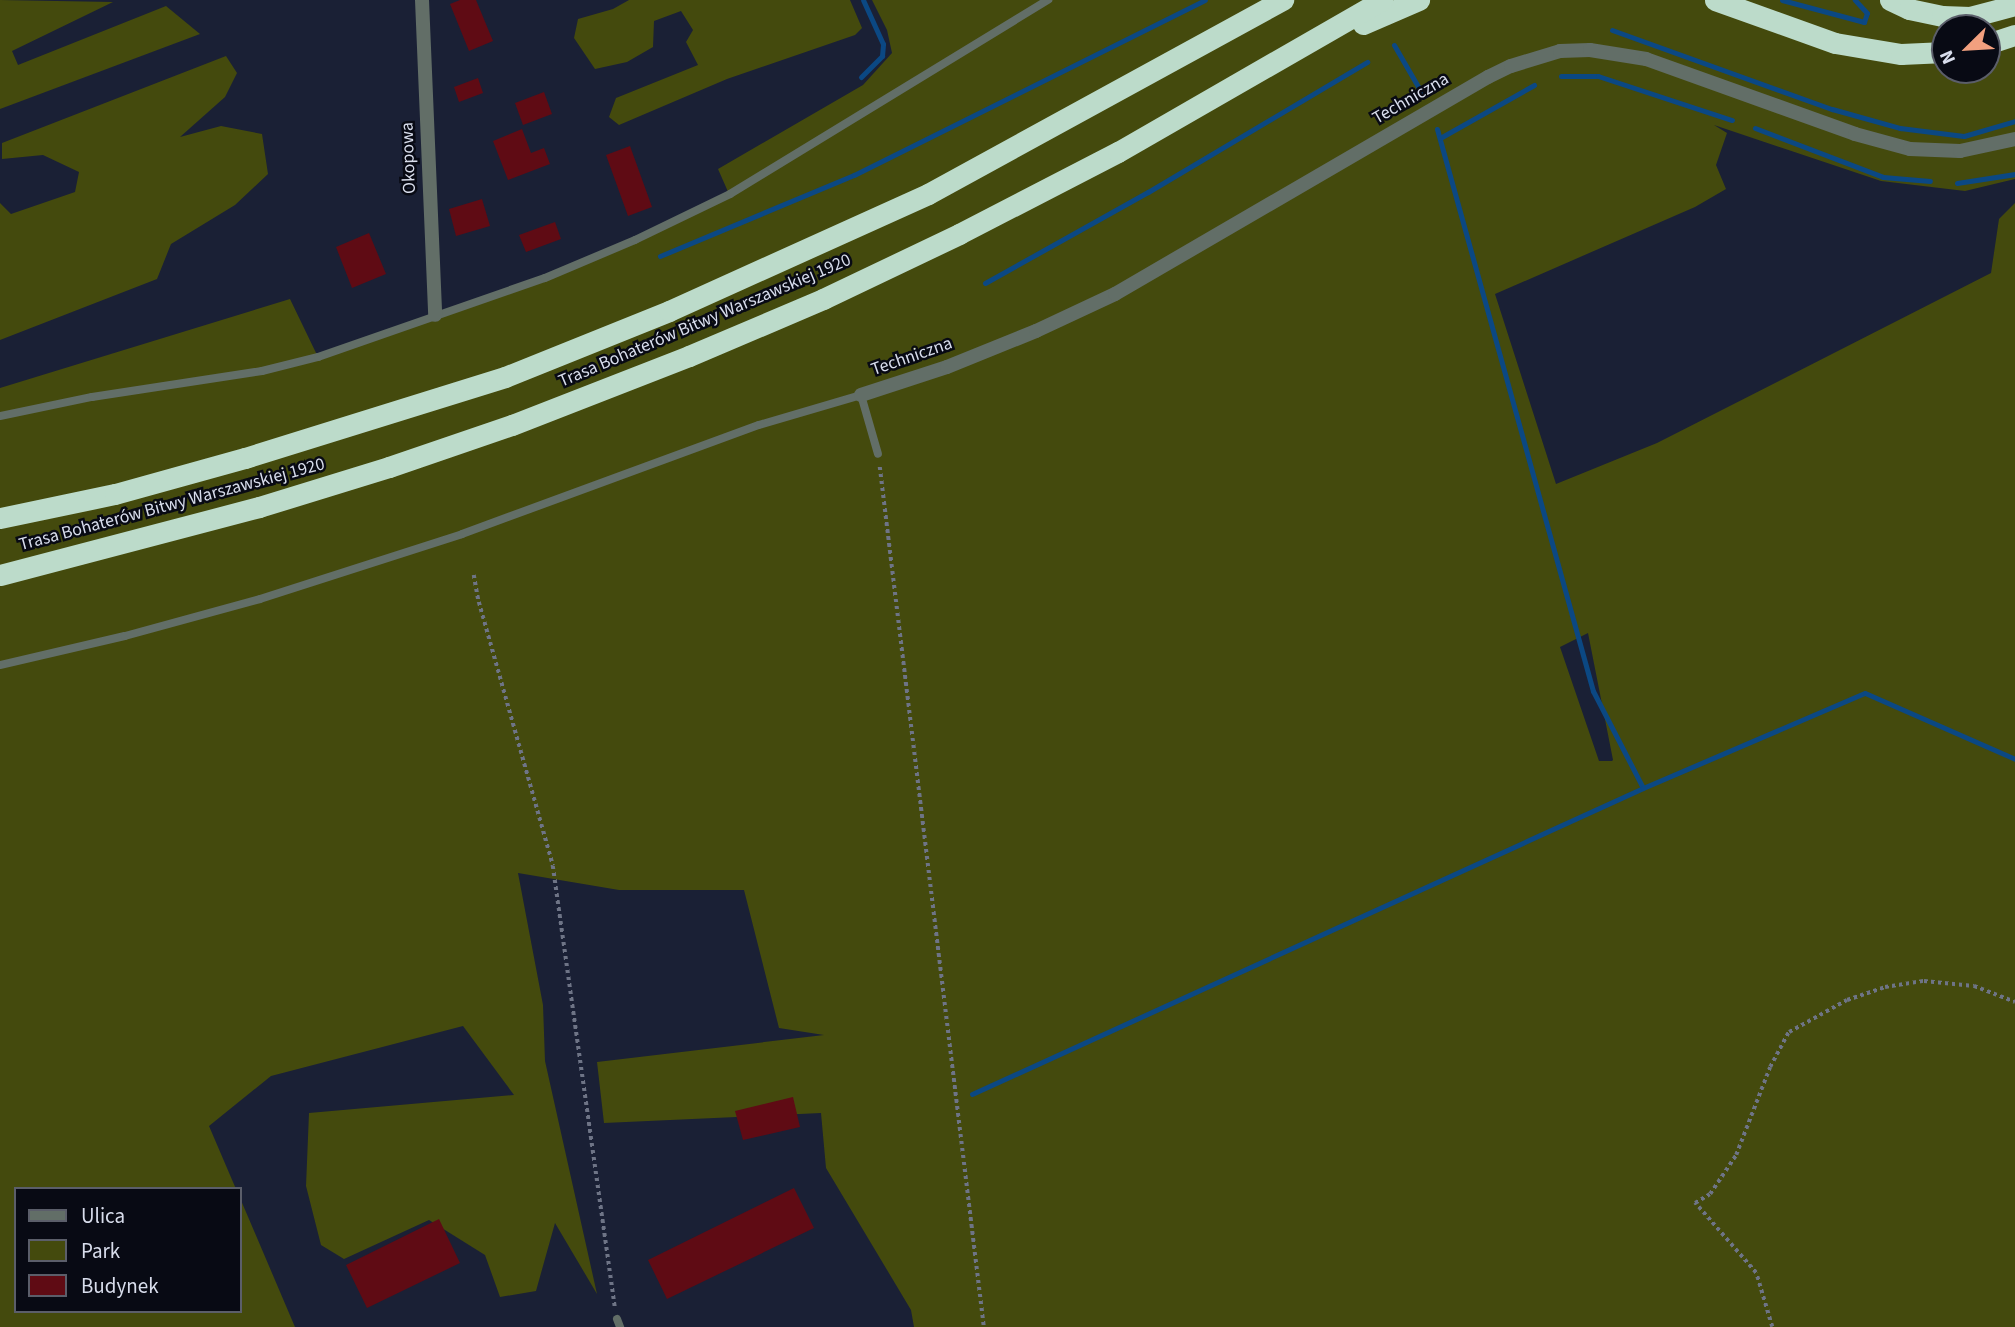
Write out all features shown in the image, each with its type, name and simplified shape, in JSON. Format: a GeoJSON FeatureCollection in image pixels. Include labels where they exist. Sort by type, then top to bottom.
{"type":"FeatureCollection","features":[{"type":"Feature","properties":{"kind":"highway","name":"Trasa Bohaterów Bitwy Warszawskiej 1920"},"geometry":{"type":"LineString","coordinates":[[0,518],[115,494],[245,458],[505,377],[581,347],[788,259],[928,194],[1283,0]]}},
{"type":"Feature","properties":{"kind":"highway","name":"Trasa Bohaterów Bitwy Warszawskiej 1920"},"geometry":{"type":"LineString","coordinates":[[0,575],[232,514],[389,467],[512,425],[690,356],[823,299],[959,234],[1118,152],[1382,0]]}},
{"type":"Feature","properties":{"kind":"highway"},"geometry":{"type":"LineString","coordinates":[[1277,61],[1419,0]]}},
{"type":"Feature","properties":{"kind":"highway"},"geometry":{"type":"LineString","coordinates":[[1715,0],[1835,43],[1901,54],[1931,53]]}},
{"type":"Feature","properties":{"kind":"highway"},"geometry":{"type":"LineString","coordinates":[[1890,0],[1909,9],[1970,17],[2015,5]]}},
{"type":"Feature","properties":{"kind":"street","name":"Okopowa"},"geometry":{"type":"LineString","coordinates":[[422,0],[435,315]]}},
{"type":"Feature","properties":{"kind":"street","name":"Techniczna"},"geometry":{"type":"LineString","coordinates":[[862,395],[960,362],[1037,331],[1115,294],[1488,77],[1511,66],[1560,51],[1590,50],[1646,59],[1856,134],[1910,149],[1961,151],[2015,139]]}},
{"type":"Feature","properties":{"kind":"lane"},"geometry":{"type":"LineString","coordinates":[[0,415],[92,397],[262,371],[318,357],[545,278],[635,240],[730,194],[1048,0]]}},
{"type":"Feature","properties":{"kind":"lane"},"geometry":{"type":"LineString","coordinates":[[0,665],[125,636],[272,595],[463,534],[759,425],[862,395],[878,454]]}},
{"type":"Feature","properties":{"kind":"path"},"geometry":{"type":"LineString","coordinates":[[878,454],[984,1327]]}},
{"type":"Feature","properties":{"kind":"path"},"geometry":{"type":"LineString","coordinates":[[474,575],[479,602],[553,866],[619,1323]]}},
{"type":"Feature","properties":{"kind":"path"},"geometry":{"type":"LineString","coordinates":[[1772,1327],[1756,1273],[1695,1203],[1710,1194],[1736,1155],[1770,1067],[1789,1032],[1847,1000],[1885,987],[1924,981],[1974,986],[2015,1002]]}},
{"type":"Feature","properties":{"kind":"green space"},"geometry":{"type":"Polygon","coordinates":[[[0,0],[113,2],[12,51],[18,65],[166,6],[200,34],[0,109],[0,0]]]}},
{"type":"Feature","properties":{"kind":"green space"},"geometry":{"type":"Polygon","coordinates":[[[629,0],[850,0],[862,28],[855,35],[727,79],[619,125],[609,117],[616,98],[698,65],[686,42],[693,30],[681,11],[654,21],[653,47],[627,62],[595,69],[574,38],[578,19],[613,9],[629,0]]]}},
{"type":"Feature","properties":{"kind":"green space"},"geometry":{"type":"Polygon","coordinates":[[[872,0],[2015,0],[2015,179],[1965,191],[1881,181],[1714,125],[1727,133],[1716,165],[1726,189],[1695,207],[1495,294],[1556,484],[1657,443],[1991,273],[1999,219],[2015,203],[2015,1327],[914,1327],[911,1310],[826,1168],[821,1113],[604,1123],[597,1062],[824,1035],[779,1028],[744,890],[619,890],[518,873],[543,1005],[545,1061],[597,1294],[555,1223],[536,1291],[500,1297],[485,1255],[429,1220],[344,1259],[321,1245],[306,1186],[309,1113],[514,1095],[463,1026],[271,1076],[209,1126],[235,1187],[14,1187],[14,1313],[242,1313],[242,1203],[295,1327],[0,1327],[0,388],[290,299],[318,357],[545,278],[729,194],[718,169],[863,85],[892,53],[887,30],[872,0]],[[1588,633],[1560,647],[1599,761],[1612,761],[1588,633]]]}},
{"type":"Feature","properties":{"kind":"green space"},"geometry":{"type":"Polygon","coordinates":[[[226,56],[237,73],[225,97],[180,137],[221,126],[262,134],[268,174],[235,205],[171,244],[157,279],[0,340],[0,203],[11,214],[75,192],[79,172],[43,155],[2,159],[2,143],[226,56]]]}},
{"type":"Feature","properties":{"kind":"building"},"geometry":{"type":"Polygon","coordinates":[[[460,0],[476,0],[493,41],[469,51],[450,4],[460,0]]]}},
{"type":"Feature","properties":{"kind":"building"},"geometry":{"type":"Polygon","coordinates":[[[478,78],[483,93],[459,102],[454,87],[478,78]]]}},
{"type":"Feature","properties":{"kind":"building"},"geometry":{"type":"Polygon","coordinates":[[[544,92],[552,114],[523,125],[515,103],[544,92]]]}},
{"type":"Feature","properties":{"kind":"building"},"geometry":{"type":"Polygon","coordinates":[[[522,129],[531,153],[544,148],[550,164],[508,180],[493,141],[522,129]]]}},
{"type":"Feature","properties":{"kind":"building"},"geometry":{"type":"Polygon","coordinates":[[[630,146],[652,207],[628,216],[606,155],[630,146]]]}},
{"type":"Feature","properties":{"kind":"building"},"geometry":{"type":"Polygon","coordinates":[[[482,199],[490,226],[456,236],[449,209],[482,199]]]}},
{"type":"Feature","properties":{"kind":"building"},"geometry":{"type":"Polygon","coordinates":[[[555,222],[561,239],[526,252],[519,235],[555,222]]]}},
{"type":"Feature","properties":{"kind":"building"},"geometry":{"type":"Polygon","coordinates":[[[369,233],[386,274],[352,288],[336,247],[369,233]]]}},
{"type":"Feature","properties":{"kind":"building"},"geometry":{"type":"Polygon","coordinates":[[[793,1097],[800,1127],[743,1140],[735,1111],[793,1097]]]}},
{"type":"Feature","properties":{"kind":"building"},"geometry":{"type":"Polygon","coordinates":[[[794,1188],[814,1228],[667,1299],[648,1260],[794,1188]]]}},
{"type":"Feature","properties":{"kind":"building"},"geometry":{"type":"Polygon","coordinates":[[[439,1219],[460,1263],[367,1308],[346,1265],[439,1219]]]}},
{"type":"Feature","properties":{"kind":"waterway"},"geometry":{"type":"LineString","coordinates":[[861,77],[882,56],[883,44],[863,0]]}},
{"type":"Feature","properties":{"kind":"waterway"},"geometry":{"type":"LineString","coordinates":[[660,256],[854,175],[1205,0]]}},
{"type":"Feature","properties":{"kind":"waterway"},"geometry":{"type":"LineString","coordinates":[[1782,0],[1864,22],[1867,13],[1855,0]]}},
{"type":"Feature","properties":{"kind":"waterway"},"geometry":{"type":"LineString","coordinates":[[1612,30],[1832,109],[1900,128],[1964,136],[2015,121]]}},
{"type":"Feature","properties":{"kind":"waterway"},"geometry":{"type":"LineString","coordinates":[[1394,45],[1423,95]]}},
{"type":"Feature","properties":{"kind":"waterway"},"geometry":{"type":"LineString","coordinates":[[985,283],[1148,192],[1367,62]]}},
{"type":"Feature","properties":{"kind":"waterway"},"geometry":{"type":"LineString","coordinates":[[1561,76],[1598,76],[1732,120]]}},
{"type":"Feature","properties":{"kind":"waterway"},"geometry":{"type":"LineString","coordinates":[[1440,138],[1534,85]]}},
{"type":"Feature","properties":{"kind":"waterway"},"geometry":{"type":"LineString","coordinates":[[1755,128],[1883,177],[1930,181]]}},
{"type":"Feature","properties":{"kind":"waterway"},"geometry":{"type":"LineString","coordinates":[[1437,129],[1593,691],[1643,788]]}},
{"type":"Feature","properties":{"kind":"waterway"},"geometry":{"type":"LineString","coordinates":[[1957,183],[2015,174]]}},
{"type":"Feature","properties":{"kind":"waterway"},"geometry":{"type":"LineString","coordinates":[[972,1094],[1643,788],[1865,693],[2015,759]]}}]}
